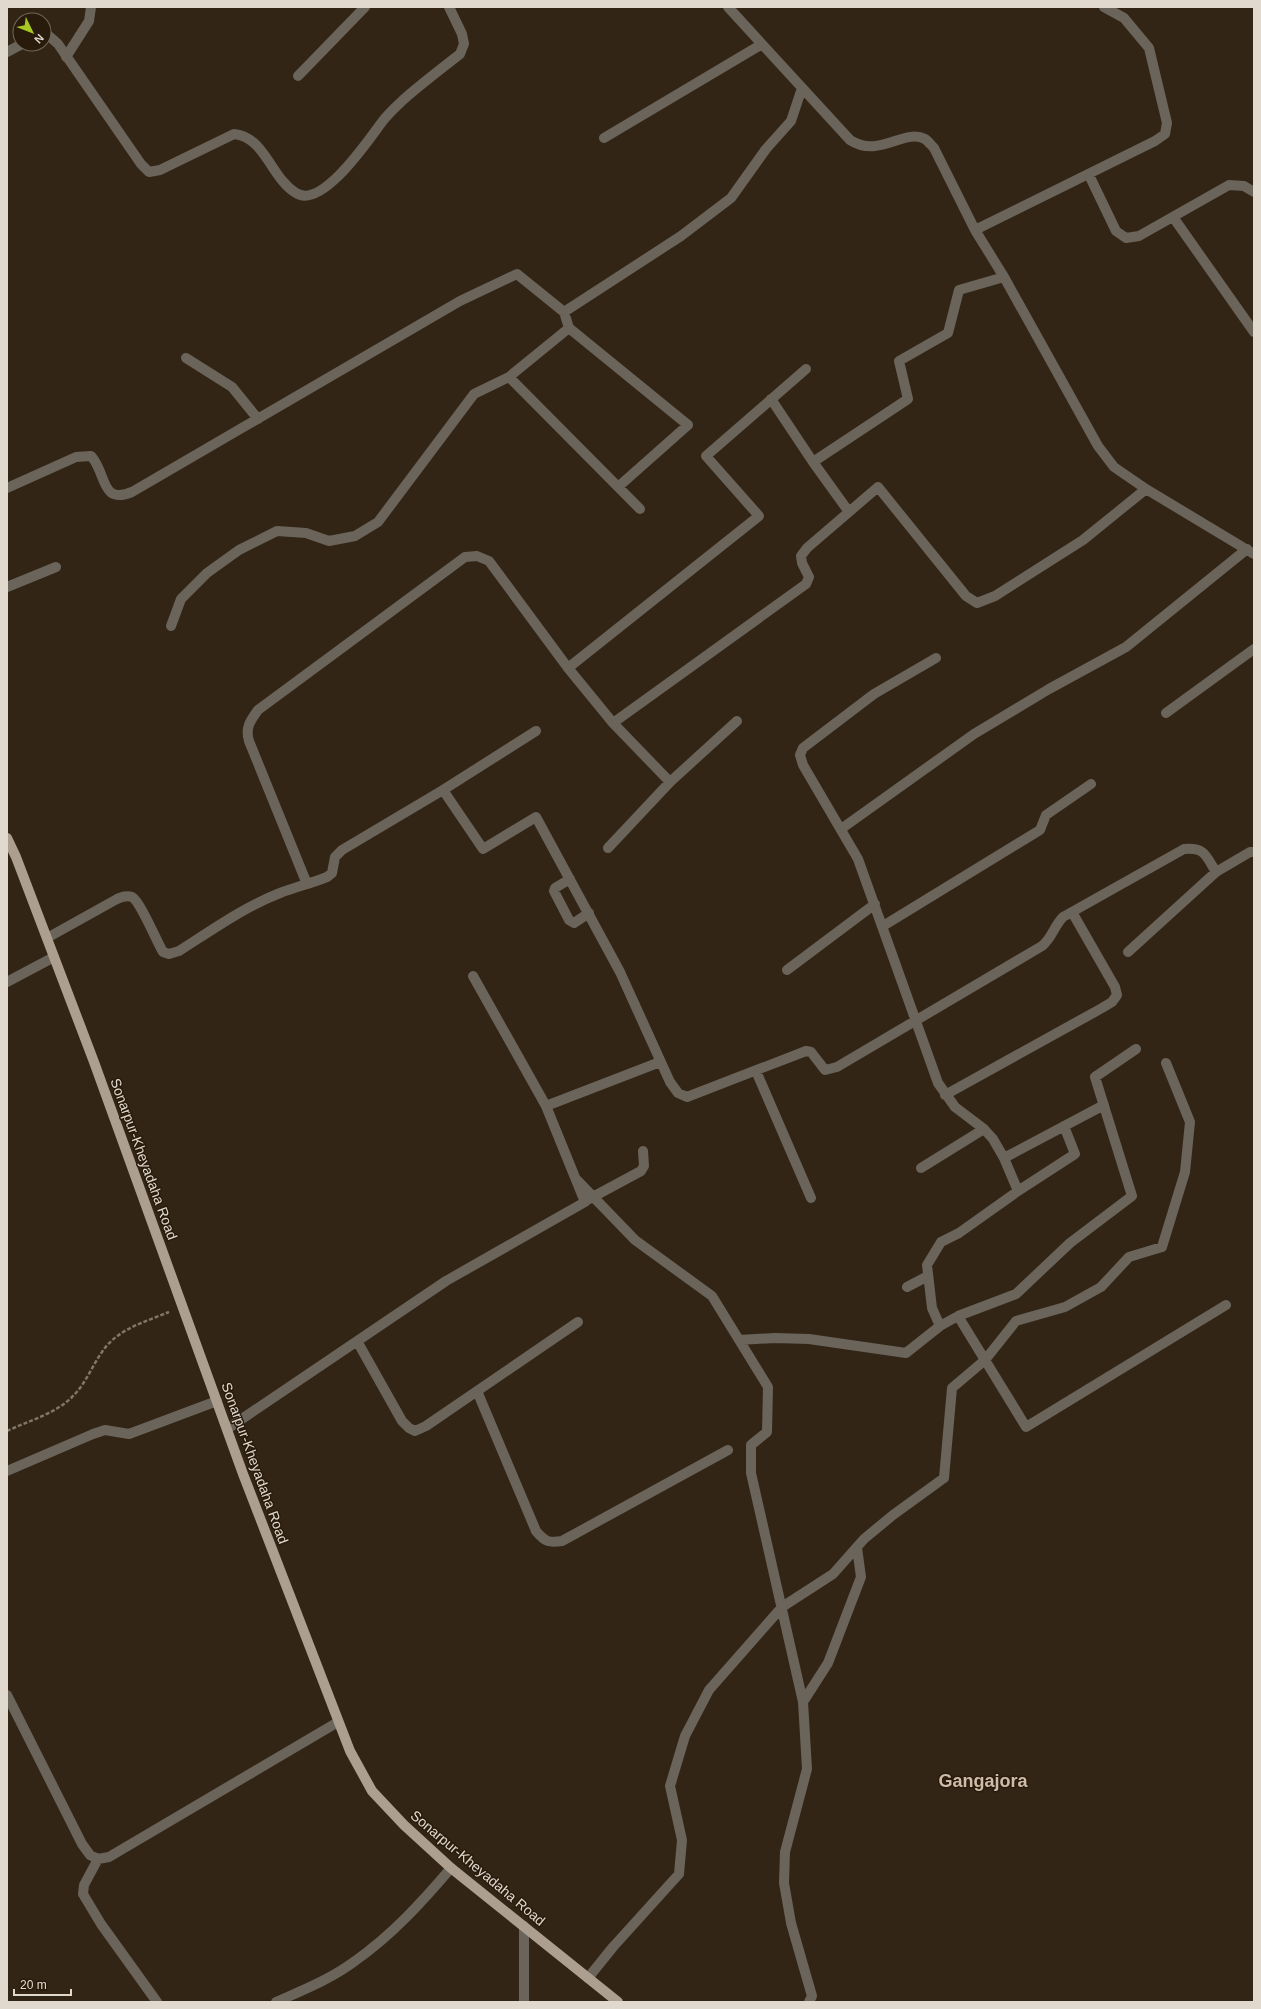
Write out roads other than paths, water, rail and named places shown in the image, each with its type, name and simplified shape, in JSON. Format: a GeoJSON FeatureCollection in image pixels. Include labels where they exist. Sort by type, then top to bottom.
{"type":"FeatureCollection","features":[{"type":"Feature","properties":{"kind":"main road","name":"Sonarpur-Kheyadaha Road"},"geometry":{"type":"LineString","coordinates":[[7,838],[16,857],[47,938],[227,1429],[350,1751],[372,1791],[404,1825],[451,1868],[618,2002]]}},
{"type":"Feature","properties":{"kind":"street"},"geometry":{"type":"LineString","coordinates":[[66,57],[89,21],[91,7]]}},
{"type":"Feature","properties":{"kind":"street"},"geometry":{"type":"LineString","coordinates":[[298,76],[365,7]]}},
{"type":"Feature","properties":{"kind":"street"},"geometry":{"type":"LineString","coordinates":[[52,38],[58,44],[148,172],[160,170],[234,134],[244,135],[253,141],[288,187],[297,194],[305,196],[316,193],[341,174],[383,120],[403,100],[460,54],[464,44],[462,34],[449,7]]}},
{"type":"Feature","properties":{"kind":"street"},"geometry":{"type":"LineString","coordinates":[[728,7],[850,140],[859,146],[869,148],[915,136],[926,139],[934,148],[975,230],[1004,277],[1098,446],[1114,467],[1146,489],[1250,552],[1126,647],[1049,689],[974,734],[842,829]]}},
{"type":"Feature","properties":{"kind":"street"},"geometry":{"type":"LineString","coordinates":[[975,230],[1156,142],[1165,134],[1167,124],[1149,48],[1124,18],[1104,7]]}},
{"type":"Feature","properties":{"kind":"street"},"geometry":{"type":"LineString","coordinates":[[604,138],[762,44]]}},
{"type":"Feature","properties":{"kind":"street"},"geometry":{"type":"LineString","coordinates":[[564,312],[681,236],[731,198],[766,149],[791,120],[802,88]]}},
{"type":"Feature","properties":{"kind":"street"},"geometry":{"type":"LineString","coordinates":[[1089,175],[1116,231],[1126,238],[1139,236],[1229,185],[1244,186],[1254,192]]}},
{"type":"Feature","properties":{"kind":"street"},"geometry":{"type":"LineString","coordinates":[[1173,217],[1254,332]]}},
{"type":"Feature","properties":{"kind":"street"},"geometry":{"type":"LineString","coordinates":[[7,488],[76,457],[91,456],[96,462],[108,491],[115,496],[123,496],[460,301],[517,274],[564,312],[569,328],[688,426],[618,487]]}},
{"type":"Feature","properties":{"kind":"street"},"geometry":{"type":"LineString","coordinates":[[813,462],[908,400],[899,361],[948,333],[959,290],[1004,277]]}},
{"type":"Feature","properties":{"kind":"street"},"geometry":{"type":"LineString","coordinates":[[171,626],[181,599],[207,573],[239,550],[277,531],[306,533],[329,541],[355,536],[378,522],[474,394],[509,377],[569,328]]}},
{"type":"Feature","properties":{"kind":"street"},"geometry":{"type":"LineString","coordinates":[[186,358],[232,387],[258,419]]}},
{"type":"Feature","properties":{"kind":"street"},"geometry":{"type":"LineString","coordinates":[[568,668],[758,516],[706,456],[806,369]]}},
{"type":"Feature","properties":{"kind":"street"},"geometry":{"type":"LineString","coordinates":[[509,377],[640,509]]}},
{"type":"Feature","properties":{"kind":"street"},"geometry":{"type":"LineString","coordinates":[[771,399],[813,462],[849,512]]}},
{"type":"Feature","properties":{"kind":"street"},"geometry":{"type":"LineString","coordinates":[[613,723],[806,584],[809,577],[802,563],[801,556],[807,548],[878,487],[966,596],[977,603],[995,596],[1083,540],[1146,489]]}},
{"type":"Feature","properties":{"kind":"street"},"geometry":{"type":"LineString","coordinates":[[307,884],[247,732],[249,722],[258,710],[465,557],[476,556],[489,561],[568,668],[613,723],[670,782]]}},
{"type":"Feature","properties":{"kind":"street"},"geometry":{"type":"LineString","coordinates":[[7,587],[56,567]]}},
{"type":"Feature","properties":{"kind":"street"},"geometry":{"type":"LineString","coordinates":[[1166,713],[1254,649]]}},
{"type":"Feature","properties":{"kind":"street"},"geometry":{"type":"LineString","coordinates":[[936,658],[874,694],[803,748],[800,755],[803,765],[842,829],[858,859],[938,1083],[945,1095],[966,1117],[984,1129],[1004,1158],[1018,1191]]}},
{"type":"Feature","properties":{"kind":"street"},"geometry":{"type":"LineString","coordinates":[[608,848],[670,782],[737,721]]}},
{"type":"Feature","properties":{"kind":"street"},"geometry":{"type":"LineString","coordinates":[[47,938],[117,899],[128,896],[134,898],[139,905],[163,952],[170,954],[179,951],[235,914],[281,892],[327,877],[332,873],[335,857],[351,843],[443,790],[536,731]]}},
{"type":"Feature","properties":{"kind":"street"},"geometry":{"type":"LineString","coordinates":[[883,926],[1040,830],[1046,815],[1091,784]]}},
{"type":"Feature","properties":{"kind":"street"},"geometry":{"type":"LineString","coordinates":[[443,790],[483,849],[536,817],[589,912],[620,972],[660,1062],[678,1093],[687,1097],[806,1052],[811,1052],[825,1070],[831,1070],[1042,946],[1052,936],[1057,923],[1072,912],[1184,849],[1197,848],[1204,852],[1216,872]]}},
{"type":"Feature","properties":{"kind":"street"},"geometry":{"type":"LineString","coordinates":[[1128,952],[1216,872],[1250,852],[1254,852]]}},
{"type":"Feature","properties":{"kind":"street"},"geometry":{"type":"LineString","coordinates":[[570,879],[555,888],[554,891],[569,920],[574,923],[589,912]]}},
{"type":"Feature","properties":{"kind":"street"},"geometry":{"type":"LineString","coordinates":[[787,970],[875,904]]}},
{"type":"Feature","properties":{"kind":"street"},"geometry":{"type":"LineString","coordinates":[[945,1095],[1112,1002],[1116,995],[1115,987],[1072,912]]}},
{"type":"Feature","properties":{"kind":"street"},"geometry":{"type":"LineString","coordinates":[[7,982],[54,957]]}},
{"type":"Feature","properties":{"kind":"street"},"geometry":{"type":"LineString","coordinates":[[473,976],[546,1106],[577,1180],[589,1199],[635,1240],[712,1296],[768,1387],[767,1432],[751,1445],[751,1473],[803,1702],[807,1769],[785,1852],[784,1883],[791,1923],[812,1996],[809,2002]]}},
{"type":"Feature","properties":{"kind":"street"},"geometry":{"type":"LineString","coordinates":[[739,1340],[775,1338],[809,1339],[906,1353],[940,1326],[958,1316],[1016,1294],[1070,1243],[1132,1196],[1095,1077],[1136,1049]]}},
{"type":"Feature","properties":{"kind":"street"},"geometry":{"type":"LineString","coordinates":[[546,1106],[660,1062]]}},
{"type":"Feature","properties":{"kind":"street"},"geometry":{"type":"LineString","coordinates":[[588,1978],[613,1947],[679,1874],[682,1840],[670,1786],[685,1736],[709,1690],[782,1608],[833,1574],[857,1548],[893,1515],[944,1478],[952,1388],[984,1360],[1016,1321],[1065,1307],[1101,1287],[1129,1258],[1162,1247],[1185,1172],[1190,1122],[1166,1063]]}},
{"type":"Feature","properties":{"kind":"street"},"geometry":{"type":"LineString","coordinates":[[756,1071],[811,1198]]}},
{"type":"Feature","properties":{"kind":"street"},"geometry":{"type":"LineString","coordinates":[[1004,1158],[1104,1105]]}},
{"type":"Feature","properties":{"kind":"street"},"geometry":{"type":"LineString","coordinates":[[940,1326],[932,1308],[927,1265],[941,1242],[959,1233],[1018,1191],[1076,1154],[1064,1126]]}},
{"type":"Feature","properties":{"kind":"street"},"geometry":{"type":"LineString","coordinates":[[921,1168],[984,1129]]}},
{"type":"Feature","properties":{"kind":"street"},"geometry":{"type":"LineString","coordinates":[[227,1429],[477,1262],[642,1171],[644,1166],[643,1152]]}},
{"type":"Feature","properties":{"kind":"street"},"geometry":{"type":"LineString","coordinates":[[907,1287],[928,1276]]}},
{"type":"Feature","properties":{"kind":"street"},"geometry":{"type":"LineString","coordinates":[[958,1316],[1026,1427],[1226,1305]]}},
{"type":"Feature","properties":{"kind":"street"},"geometry":{"type":"LineString","coordinates":[[357,1341],[402,1421],[409,1428],[415,1431],[426,1426],[578,1322]]}},
{"type":"Feature","properties":{"kind":"street"},"geometry":{"type":"LineString","coordinates":[[477,1391],[536,1531],[543,1539],[550,1543],[562,1541],[728,1450]]}},
{"type":"Feature","properties":{"kind":"street"},"geometry":{"type":"LineString","coordinates":[[7,1472],[93,1434],[105,1430],[129,1434],[217,1401]]}},
{"type":"Feature","properties":{"kind":"street"},"geometry":{"type":"LineString","coordinates":[[803,1702],[828,1663],[861,1577],[857,1548]]}},
{"type":"Feature","properties":{"kind":"street"},"geometry":{"type":"LineString","coordinates":[[7,1695],[82,1844],[90,1855],[98,1859],[109,1857],[338,1722]]}},
{"type":"Feature","properties":{"kind":"street"},"geometry":{"type":"LineString","coordinates":[[98,1859],[84,1885],[82,1894],[101,1924],[157,2002]]}},
{"type":"Feature","properties":{"kind":"street"},"geometry":{"type":"LineString","coordinates":[[276,2002],[326,1979],[355,1962],[408,1917],[451,1868]]}},
{"type":"Feature","properties":{"kind":"street"},"geometry":{"type":"LineString","coordinates":[[524,1926],[524,2002]]}},
{"type":"Feature","properties":{"kind":"district","name":"Gangajora"},"geometry":{"type":"Point","coordinates":[983,1781]}}]}
